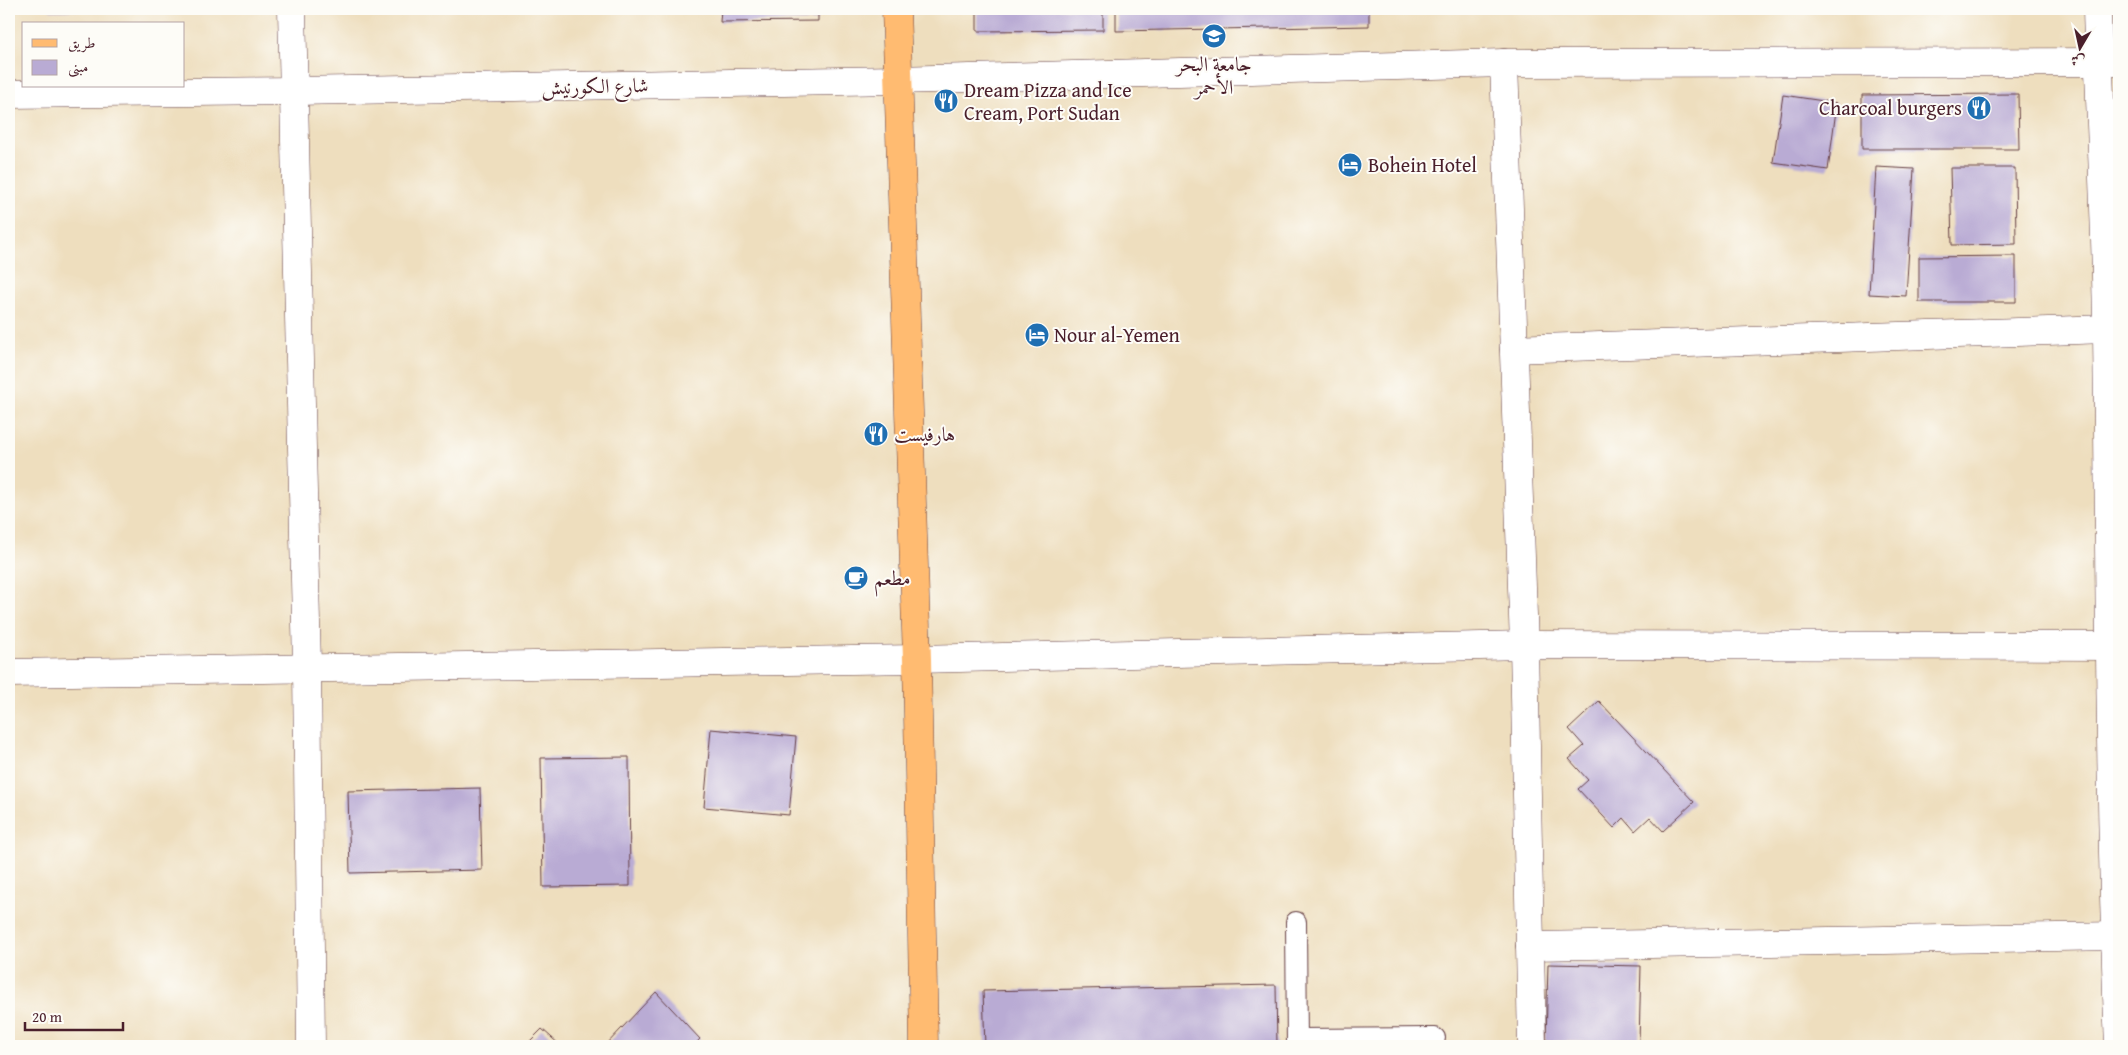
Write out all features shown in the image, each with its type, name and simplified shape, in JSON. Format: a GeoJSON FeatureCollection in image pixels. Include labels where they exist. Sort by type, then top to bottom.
{"type":"FeatureCollection","features":[{"type":"Feature","properties":{"kind":"main road"},"geometry":{"type":"LineString","coordinates":[[896,9],[896,80],[916,659],[924,1046]]}},
{"type":"Feature","properties":{"kind":"street"},"geometry":{"type":"LineString","coordinates":[[292,9],[307,667],[311,1046]]}},
{"type":"Feature","properties":{"kind":"street"},"geometry":{"type":"LineString","coordinates":[[2097,9],[2109,63],[2107,329],[2114,646],[2119,1046]]}},
{"type":"Feature","properties":{"kind":"street"},"geometry":{"type":"LineString","coordinates":[[1504,63],[1524,645],[1532,1046]]}},
{"type":"Feature","properties":{"kind":"street","name":"شارع الكورنيش"},"geometry":{"type":"LineString","coordinates":[[9,94],[896,80],[1504,63],[2109,63]]}},
{"type":"Feature","properties":{"kind":"street"},"geometry":{"type":"LineString","coordinates":[[1514,349],[2107,329]]}},
{"type":"Feature","properties":{"kind":"street"},"geometry":{"type":"LineString","coordinates":[[9,673],[916,659],[1524,645],[2114,646]]}},
{"type":"Feature","properties":{"kind":"street"},"geometry":{"type":"LineString","coordinates":[[1530,946],[2117,936]]}},
{"type":"Feature","properties":{"kind":"lane"},"geometry":{"type":"LineString","coordinates":[[1296,922],[1297,1043],[1435,1038]]}},
{"type":"Feature","properties":{"kind":"building"},"geometry":{"type":"Polygon","coordinates":[[[50,9],[114,9],[114,10],[50,11],[50,9]]]}},
{"type":"Feature","properties":{"kind":"building"},"geometry":{"type":"Polygon","coordinates":[[[721,9],[818,9],[818,21],[720,22],[721,9]]]}},
{"type":"Feature","properties":{"kind":"building"},"geometry":{"type":"Polygon","coordinates":[[[977,9],[1103,9],[1103,30],[977,31],[977,9]]]}},
{"type":"Feature","properties":{"kind":"building"},"geometry":{"type":"Polygon","coordinates":[[[1116,9],[1369,9],[1369,26],[1116,31],[1116,9]]]}},
{"type":"Feature","properties":{"kind":"building"},"geometry":{"type":"Polygon","coordinates":[[[1811,9],[1840,9],[1840,10],[1811,11],[1811,9]]]}},
{"type":"Feature","properties":{"kind":"building"},"geometry":{"type":"Polygon","coordinates":[[[2018,94],[2019,149],[1862,149],[1862,95],[2018,94]]]}},
{"type":"Feature","properties":{"kind":"building"},"geometry":{"type":"Polygon","coordinates":[[[1783,95],[1837,103],[1828,170],[1773,162],[1783,95]]]}},
{"type":"Feature","properties":{"kind":"building"},"geometry":{"type":"Polygon","coordinates":[[[2115,95],[2119,95],[2119,194],[2113,193],[2115,95]]]}},
{"type":"Feature","properties":{"kind":"building"},"geometry":{"type":"Polygon","coordinates":[[[1876,167],[1914,169],[1906,296],[1869,294],[1876,167]]]}},
{"type":"Feature","properties":{"kind":"building"},"geometry":{"type":"Polygon","coordinates":[[[1950,168],[2015,168],[2016,244],[1952,245],[1950,168]]]}},
{"type":"Feature","properties":{"kind":"building"},"geometry":{"type":"Polygon","coordinates":[[[2016,256],[2016,302],[1919,302],[1919,257],[2016,256]]]}},
{"type":"Feature","properties":{"kind":"building"},"geometry":{"type":"Polygon","coordinates":[[[1599,701],[1694,802],[1663,831],[1650,817],[1635,831],[1624,818],[1614,828],[1578,789],[1588,780],[1569,759],[1584,746],[1569,729],[1599,701]]]}},
{"type":"Feature","properties":{"kind":"building"},"geometry":{"type":"Polygon","coordinates":[[[711,729],[796,737],[789,815],[704,807],[711,729]]]}},
{"type":"Feature","properties":{"kind":"building"},"geometry":{"type":"Polygon","coordinates":[[[629,757],[630,886],[543,887],[541,758],[629,757]]]}},
{"type":"Feature","properties":{"kind":"building"},"geometry":{"type":"Polygon","coordinates":[[[480,788],[482,870],[350,873],[348,791],[480,788]]]}},
{"type":"Feature","properties":{"kind":"building"},"geometry":{"type":"Polygon","coordinates":[[[1548,964],[1641,966],[1639,1043],[1546,1041],[1548,964]]]}},
{"type":"Feature","properties":{"kind":"building"},"geometry":{"type":"Polygon","coordinates":[[[1276,985],[1277,1046],[985,1046],[983,991],[1276,985]]]}},
{"type":"Feature","properties":{"kind":"building"},"geometry":{"type":"Polygon","coordinates":[[[656,992],[700,1039],[693,1046],[605,1046],[656,992]]]}},
{"type":"Feature","properties":{"kind":"building"},"geometry":{"type":"Polygon","coordinates":[[[542,1029],[561,1046],[525,1046],[542,1029]]]}},
{"type":"Feature","properties":{"kind":"place","name":"جامعة البحر الأحمر"},"geometry":{"type":"Point","coordinates":[1214,36]}},
{"type":"Feature","properties":{"kind":"place","name":"Dream Pizza and Ice Cream, Port Sudan"},"geometry":{"type":"Point","coordinates":[946,101]}},
{"type":"Feature","properties":{"kind":"place","name":"Charcoal burgers"},"geometry":{"type":"Point","coordinates":[1979,108]}},
{"type":"Feature","properties":{"kind":"place","name":"Bohein Hotel"},"geometry":{"type":"Point","coordinates":[1350,165]}},
{"type":"Feature","properties":{"kind":"place","name":"Nour al-Yemen"},"geometry":{"type":"Point","coordinates":[1037,335]}},
{"type":"Feature","properties":{"kind":"place","name":"هارفيست"},"geometry":{"type":"Point","coordinates":[876,434]}},
{"type":"Feature","properties":{"kind":"place","name":"مطعم"},"geometry":{"type":"Point","coordinates":[856,578]}}]}
